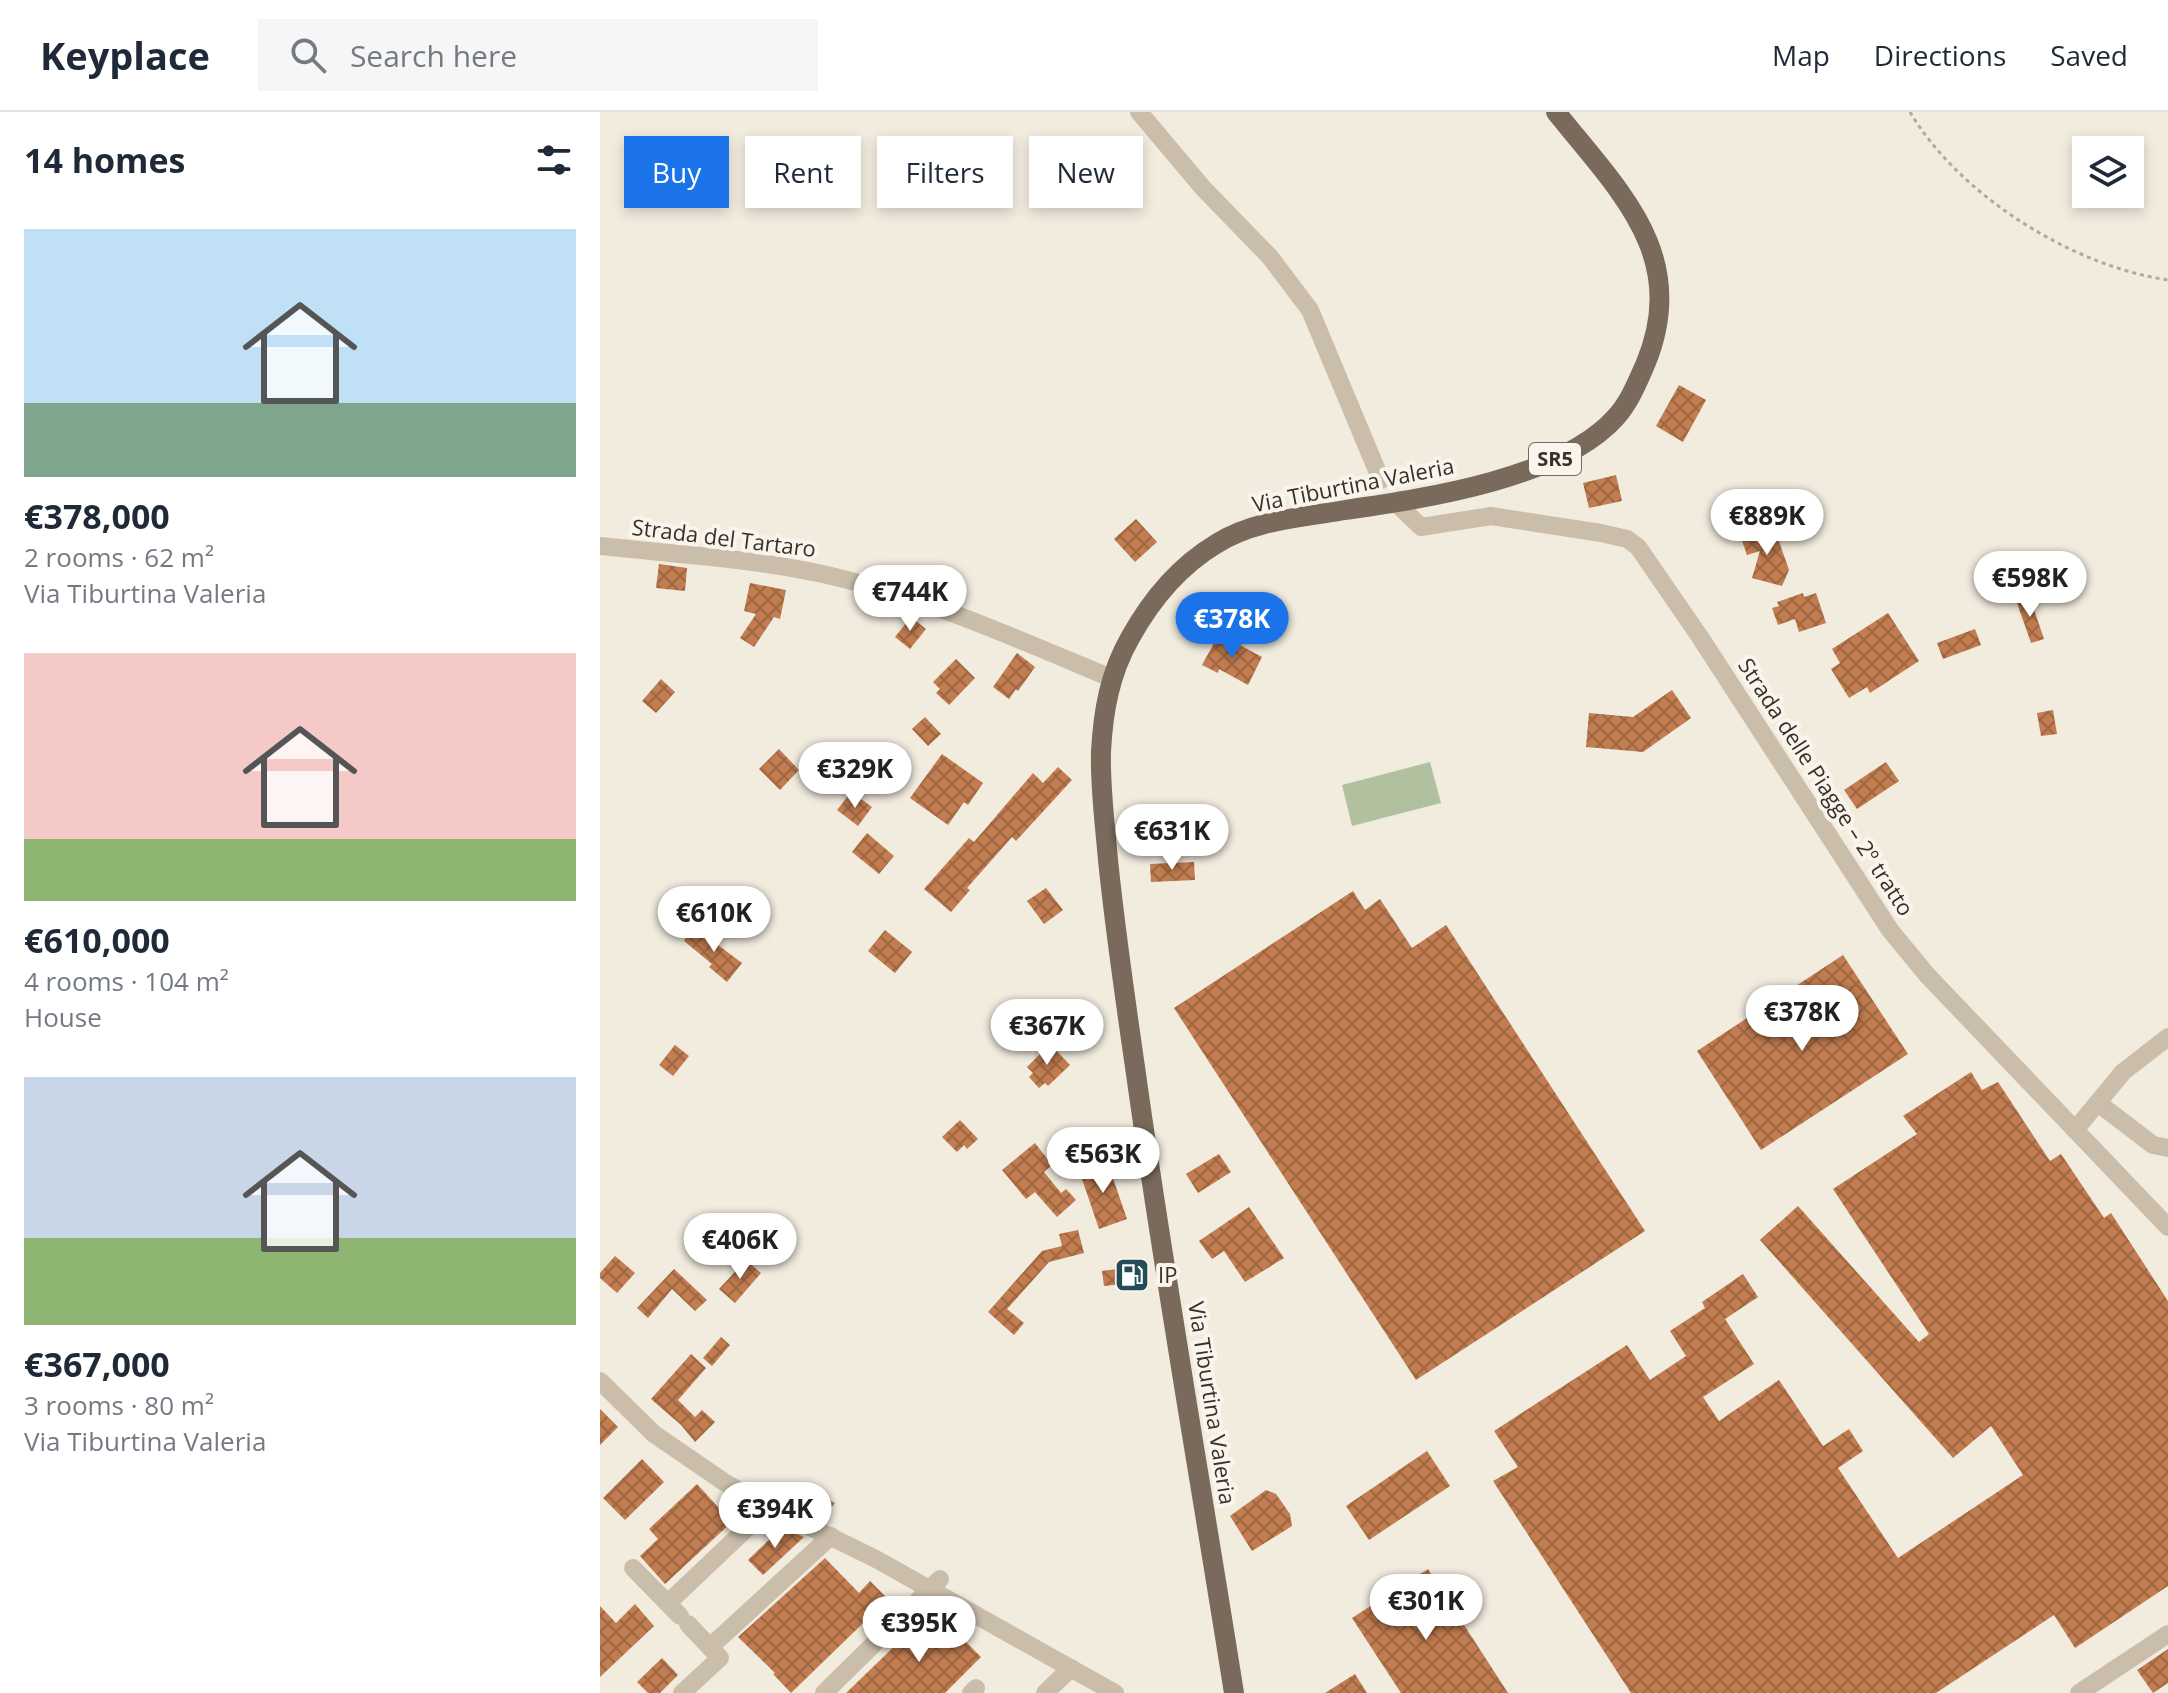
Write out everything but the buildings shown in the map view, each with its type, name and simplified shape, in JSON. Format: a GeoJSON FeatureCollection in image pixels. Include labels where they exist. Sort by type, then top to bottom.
{"type":"FeatureCollection","features":[{"type":"Feature","properties":{"kind":"main road","name":"Via Tiburtina Valeria"},"geometry":{"type":"LineString","coordinates":[[1234,1693],[1140,1106],[1117,936],[1101,762],[1105,706],[1111,678],[1127,642],[1156,596],[1215,544],[1265,524],[1395,502],[1522,475],[1595,436],[1619,414],[1645,365],[1656,330],[1658,279],[1649,244],[1633,209],[1556,112]]}},
{"type":"Feature","properties":{"kind":"street"},"geometry":{"type":"LineString","coordinates":[[1139,112],[1203,188],[1270,257],[1310,310],[1381,480]]}},
{"type":"Feature","properties":{"kind":"street","name":"Strada delle Piagge – 2º tratto"},"geometry":{"type":"LineString","coordinates":[[1395,502],[1421,527],[1491,516],[1601,533],[1627,539],[1638,547],[1890,930],[1927,975],[2168,1227]]}},
{"type":"Feature","properties":{"kind":"street","name":"Strada del Tartaro"},"geometry":{"type":"LineString","coordinates":[[600,546],[828,576],[955,613],[1111,678]]}},
{"type":"Feature","properties":{"kind":"street"},"geometry":{"type":"LineString","coordinates":[[2075,1130],[2123,1072],[2168,1037]]}},
{"type":"Feature","properties":{"kind":"street"},"geometry":{"type":"LineString","coordinates":[[2098,1103],[2153,1145],[2168,1148]]}},
{"type":"Feature","properties":{"kind":"street"},"geometry":{"type":"LineString","coordinates":[[600,1381],[637,1419],[678,1453],[769,1507],[935,1584],[1115,1693]]}},
{"type":"Feature","properties":{"kind":"street"},"geometry":{"type":"LineString","coordinates":[[678,1614],[769,1507]]}},
{"type":"Feature","properties":{"kind":"street"},"geometry":{"type":"LineString","coordinates":[[710,1647],[831,1536]]}},
{"type":"Feature","properties":{"kind":"street"},"geometry":{"type":"LineString","coordinates":[[633,1568],[720,1658],[682,1693]]}},
{"type":"Feature","properties":{"kind":"street"},"geometry":{"type":"LineString","coordinates":[[824,1693],[935,1584]]}},
{"type":"Feature","properties":{"kind":"street"},"geometry":{"type":"LineString","coordinates":[[2079,1693],[2168,1634]]}},
{"type":"Feature","properties":{"kind":"street"},"geometry":{"type":"LineString","coordinates":[[1045,1693],[1071,1668]]}},
{"type":"Feature","properties":{"kind":"path"},"geometry":{"type":"LineString","coordinates":[[1910,112],[1948,164],[2017,220],[2085,255],[2143,275],[2168,280]]}},
{"type":"Feature","properties":{"kind":"green space"},"geometry":{"type":"Polygon","coordinates":[[[1430,762],[1441,803],[1352,826],[1342,785],[1430,762]]]}},
{"type":"Feature","properties":{"kind":"place","name":"IP"},"geometry":{"type":"Point","coordinates":[1132,1275]}}]}
